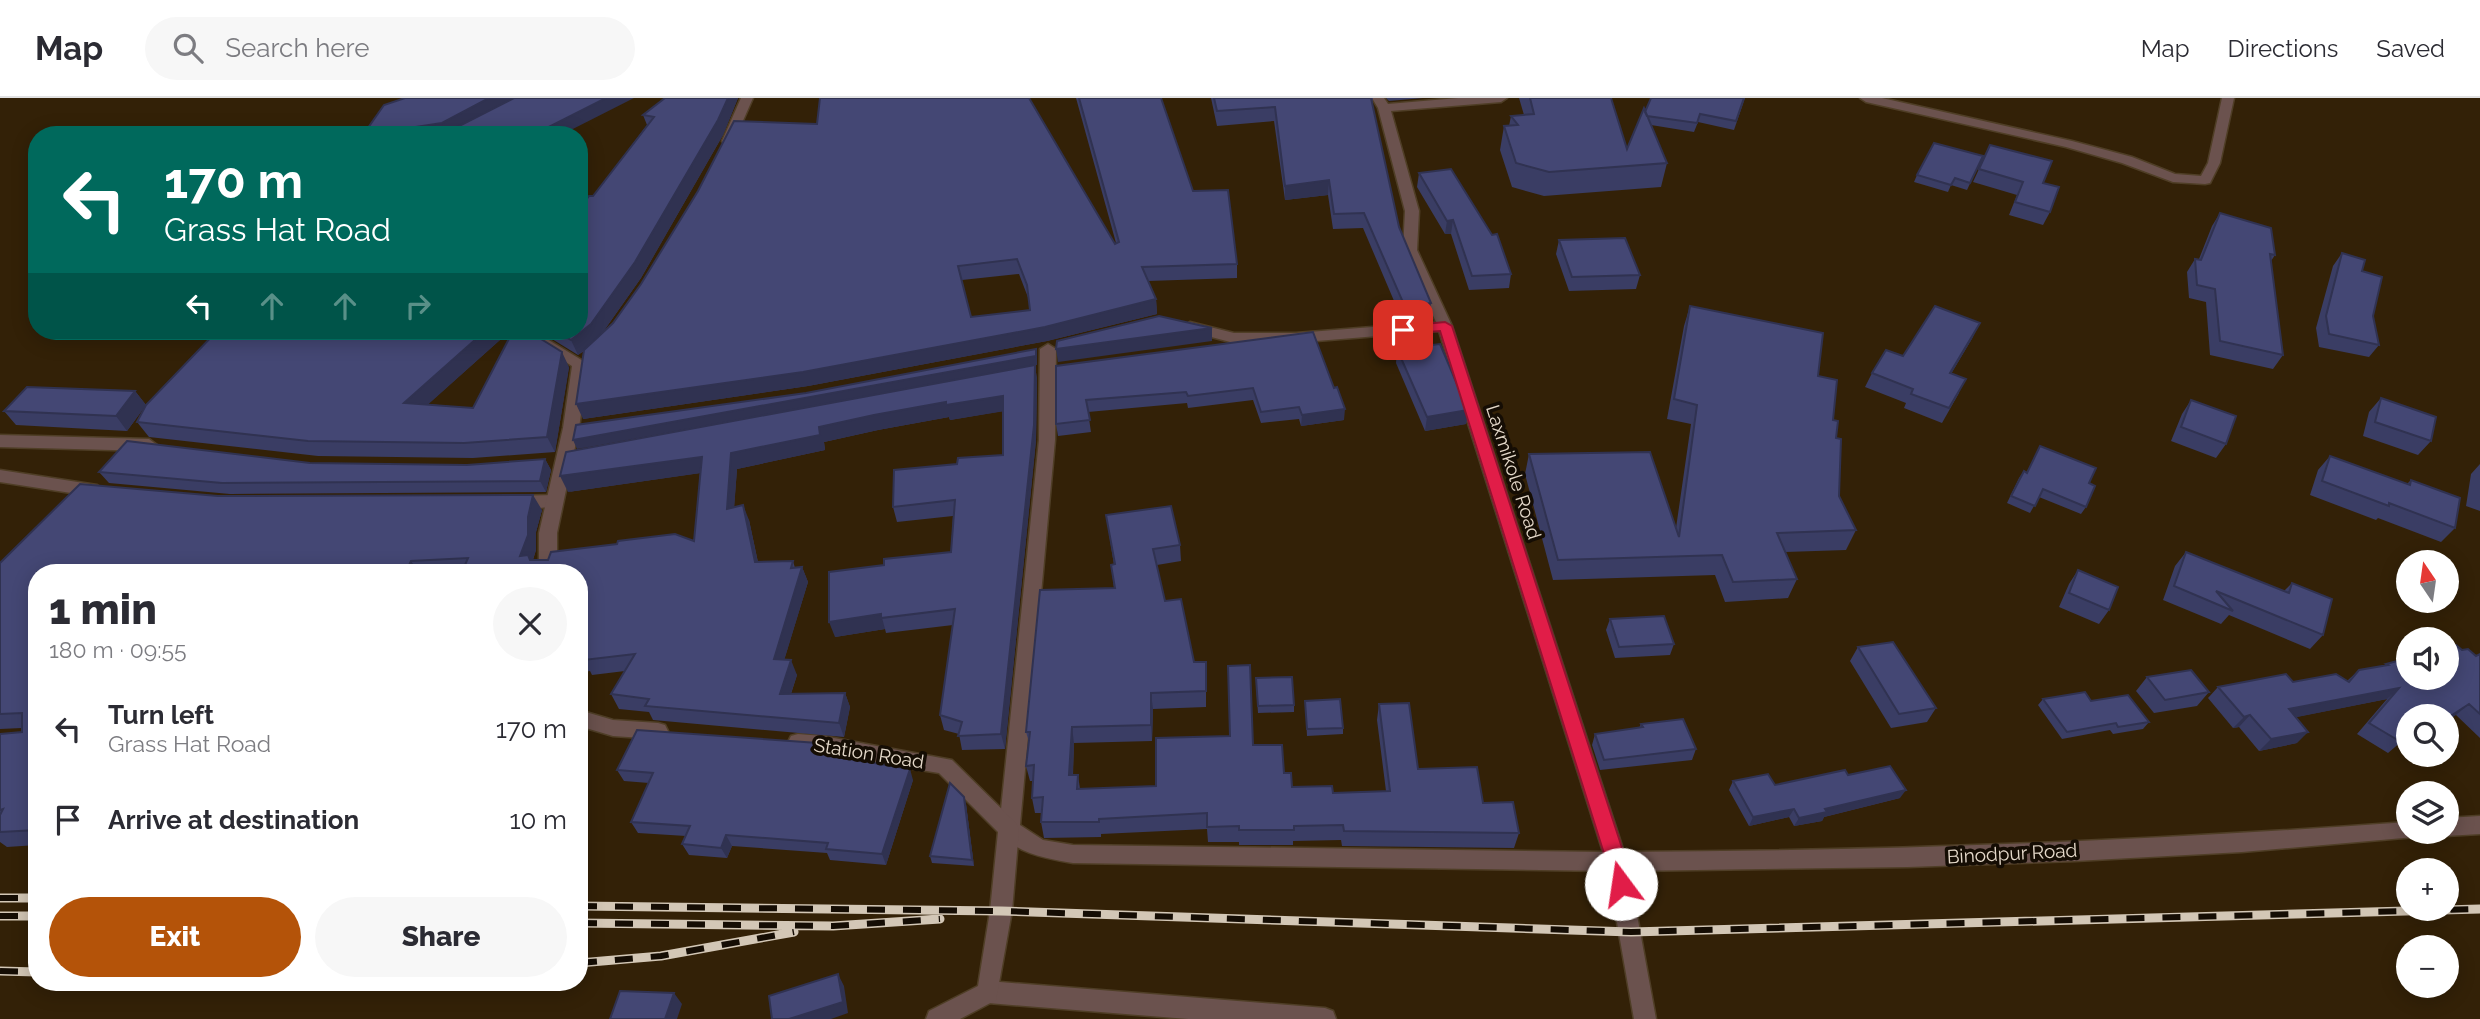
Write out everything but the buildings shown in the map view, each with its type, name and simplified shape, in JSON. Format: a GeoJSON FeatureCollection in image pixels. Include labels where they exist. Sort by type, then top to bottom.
{"type":"FeatureCollection","features":[{"type":"Feature","properties":{"kind":"street"},"geometry":{"type":"LineString","coordinates":[[718,160],[747,98]]}},
{"type":"Feature","properties":{"kind":"street"},"geometry":{"type":"LineString","coordinates":[[1381,103],[1501,98]]}},
{"type":"Feature","properties":{"kind":"street"},"geometry":{"type":"LineString","coordinates":[[1866,98],[2068,144],[2127,160],[2173,178],[2205,180],[2214,163],[2228,98]]}},
{"type":"Feature","properties":{"kind":"street","name":"Laxmikole Road"},"geometry":{"type":"LineString","coordinates":[[1381,103],[1412,211],[1410,250],[1445,326],[1616,860],[1632,932],[1645,1019]]}},
{"type":"Feature","properties":{"kind":"street"},"geometry":{"type":"LineString","coordinates":[[1177,322],[1234,338],[1295,337],[1445,326]]}},
{"type":"Feature","properties":{"kind":"street"},"geometry":{"type":"LineString","coordinates":[[1207,350],[1295,337]]}},
{"type":"Feature","properties":{"kind":"street"},"geometry":{"type":"LineString","coordinates":[[543,340],[584,360],[578,427],[564,460],[555,501],[548,533],[548,564]]}},
{"type":"Feature","properties":{"kind":"street"},"geometry":{"type":"LineString","coordinates":[[988,992],[1001,911],[1047,440],[1048,348]]}},
{"type":"Feature","properties":{"kind":"street"},"geometry":{"type":"LineString","coordinates":[[69,509],[131,443],[143,425]]}},
{"type":"Feature","properties":{"kind":"street"},"geometry":{"type":"LineString","coordinates":[[0,441],[131,443],[171,448]]}},
{"type":"Feature","properties":{"kind":"street"},"geometry":{"type":"LineString","coordinates":[[0,476],[113,493]]}},
{"type":"Feature","properties":{"kind":"street"},"geometry":{"type":"LineString","coordinates":[[502,503],[555,501]]}},
{"type":"Feature","properties":{"kind":"street"},"geometry":{"type":"LineString","coordinates":[[588,721],[613,728],[678,733]]}},
{"type":"Feature","properties":{"kind":"street","name":"Station Road"},"geometry":{"type":"LineString","coordinates":[[783,741],[823,744],[945,766],[1009,828],[1038,848],[1073,855],[1300,860],[1616,860]]}},
{"type":"Feature","properties":{"kind":"street"},"geometry":{"type":"LineString","coordinates":[[2459,826],[2480,825]]}},
{"type":"Feature","properties":{"kind":"street","name":"Binodpur Road"},"geometry":{"type":"LineString","coordinates":[[1616,860],[1901,858],[2396,832]]}},
{"type":"Feature","properties":{"kind":"street"},"geometry":{"type":"LineString","coordinates":[[937,1019],[988,992],[1325,1019]]}},
{"type":"Feature","properties":{"kind":"railway"},"geometry":{"type":"LineString","coordinates":[[0,898],[28,898]]}},
{"type":"Feature","properties":{"kind":"railway"},"geometry":{"type":"LineString","coordinates":[[588,906],[1001,911],[1631,932],[2480,909]]}},
{"type":"Feature","properties":{"kind":"railway"},"geometry":{"type":"LineString","coordinates":[[0,916],[28,916]]}},
{"type":"Feature","properties":{"kind":"railway"},"geometry":{"type":"LineString","coordinates":[[588,923],[833,926],[940,919]]}},
{"type":"Feature","properties":{"kind":"railway"},"geometry":{"type":"LineString","coordinates":[[588,962],[661,956],[794,932]]}},
{"type":"Feature","properties":{"kind":"railway"},"geometry":{"type":"LineString","coordinates":[[0,971],[28,972]]}},
{"type":"Feature","properties":{"kind":"route"},"geometry":{"type":"LineString","coordinates":[[1403,330],[1445,326],[1616,860],[1621,884]]}}]}
